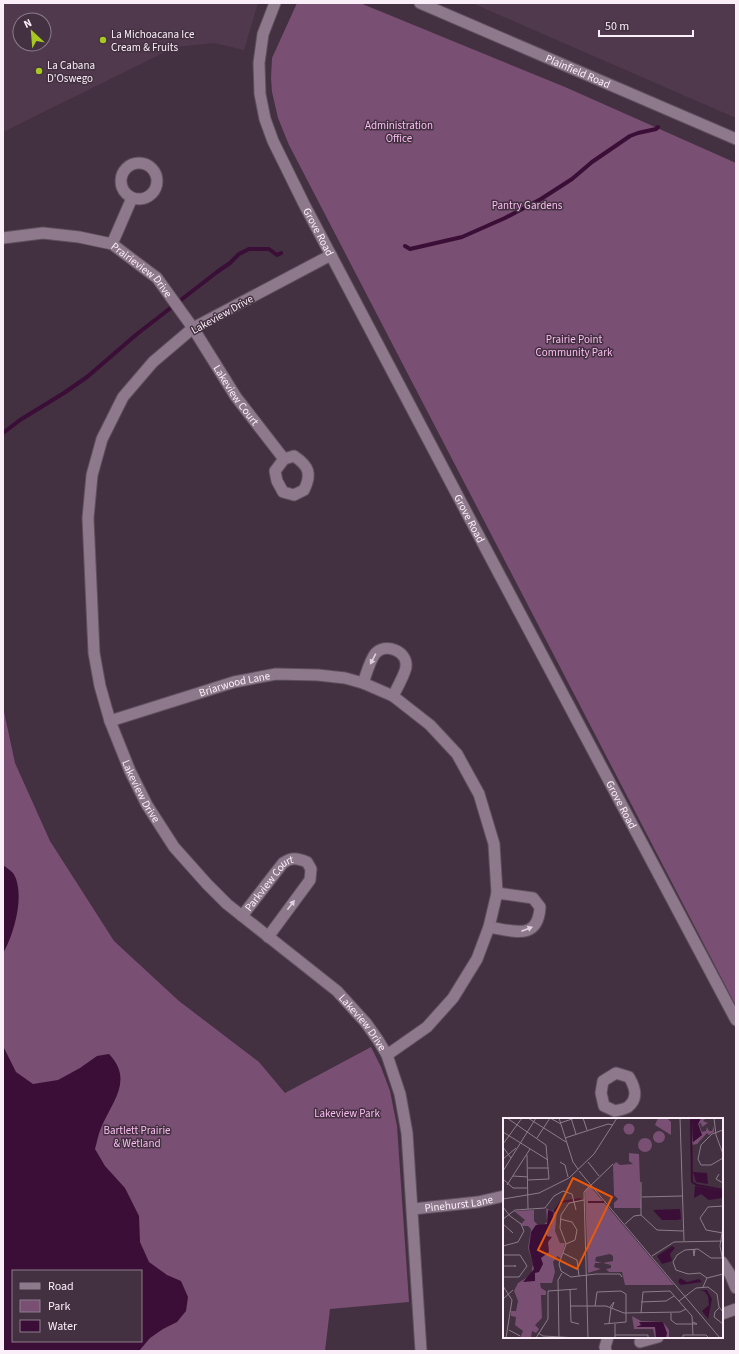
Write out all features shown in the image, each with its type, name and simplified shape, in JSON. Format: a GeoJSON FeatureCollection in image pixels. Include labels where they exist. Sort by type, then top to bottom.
{"type":"FeatureCollection","features":[{"type":"Feature","properties":{"kind":"street","name":"Grove Road"},"geometry":{"type":"LineString","coordinates":[[275,3],[263,34],[259,63],[260,94],[265,119],[276,148],[629,820],[736,1020]]}},
{"type":"Feature","properties":{"kind":"street","name":"Plainfield Road"},"geometry":{"type":"LineString","coordinates":[[420,3],[736,139]]}},
{"type":"Feature","properties":{"kind":"street"},"geometry":{"type":"LineString","coordinates":[[112,244],[132,198]]}},
{"type":"Feature","properties":{"kind":"street","name":"Prairieview Drive"},"geometry":{"type":"LineString","coordinates":[[3,238],[43,233],[79,237],[112,244],[158,278],[193,328]]}},
{"type":"Feature","properties":{"kind":"street","name":"Lakeview Drive"},"geometry":{"type":"LineString","coordinates":[[331,255],[193,328],[153,362],[123,397],[102,439],[92,475],[88,518],[89,570],[94,653],[100,686],[110,721],[130,772],[147,805],[174,847],[207,884],[242,916],[337,991],[366,1023],[387,1055],[400,1094],[407,1133],[421,1351]]}},
{"type":"Feature","properties":{"kind":"street","name":"Lakeview Court"},"geometry":{"type":"LineString","coordinates":[[193,328],[236,397],[284,459]]}},
{"type":"Feature","properties":{"kind":"street"},"geometry":{"type":"LineString","coordinates":[[363,683],[376,654],[386,648],[398,650],[404,657],[406,667],[393,696]]}},
{"type":"Feature","properties":{"kind":"street","name":"Briarwood Lane"},"geometry":{"type":"LineString","coordinates":[[110,721],[234,682],[276,674],[318,675],[345,678],[363,683],[393,696],[430,725],[457,754],[479,794],[494,844],[497,893],[490,927],[477,959],[453,998],[427,1027],[387,1055]]}},
{"type":"Feature","properties":{"kind":"street","name":"Parkview Court"},"geometry":{"type":"LineString","coordinates":[[242,916],[283,863],[290,858],[298,858],[307,862],[310,870],[310,880],[268,937]]}},
{"type":"Feature","properties":{"kind":"street"},"geometry":{"type":"LineString","coordinates":[[490,927],[522,932],[533,928],[540,918],[540,907],[533,898],[497,893]]}},
{"type":"Feature","properties":{"kind":"street","name":"Pinehurst Lane"},"geometry":{"type":"LineString","coordinates":[[413,1209],[478,1202],[503,1196]]}},
{"type":"Feature","properties":{"kind":"street"},"geometry":{"type":"LineString","coordinates":[[723,1264],[730,1274],[736,1288]]}},
{"type":"Feature","properties":{"kind":"street"},"geometry":{"type":"LineString","coordinates":[[723,1314],[736,1309]]}},
{"type":"Feature","properties":{"kind":"street"},"geometry":{"type":"LineString","coordinates":[[606,1351],[605,1347],[608,1338]]}},
{"type":"Feature","properties":{"kind":"street"},"geometry":{"type":"LineString","coordinates":[[639,1343],[655,1338]]}},
{"type":"Feature","properties":{"kind":"shaded area"},"geometry":{"type":"Polygon","coordinates":[[[3,3],[258,3],[244,50],[214,43],[175,47],[3,132],[3,3]]]}},
{"type":"Feature","properties":{"kind":"shaded area"},"geometry":{"type":"Polygon","coordinates":[[[472,3],[736,3],[736,118],[472,3]]]}},
{"type":"Feature","properties":{"kind":"green space","name":"Prairie Point Community Park"},"geometry":{"type":"Polygon","coordinates":[[[297,3],[360,3],[565,87],[736,163],[736,1006],[289,145],[278,118],[272,92],[272,58],[297,3]]]}},
{"type":"Feature","properties":{"kind":"green space","name":"Bartlett Prairie & Wetland"},"geometry":{"type":"Polygon","coordinates":[[[3,707],[15,763],[50,841],[114,941],[179,1001],[259,1062],[285,1093],[371,1047],[381,1067],[390,1091],[397,1126],[409,1302],[330,1309],[325,1351],[3,1351],[3,707]]]}},
{"type":"Feature","properties":{"kind":"water"},"geometry":{"type":"Polygon","coordinates":[[[3,865],[13,873],[17,881],[18,902],[17,913],[11,936],[3,953],[3,865]]]}},
{"type":"Feature","properties":{"kind":"water"},"geometry":{"type":"Polygon","coordinates":[[[3,1046],[16,1072],[33,1084],[58,1080],[80,1068],[97,1056],[109,1054],[116,1064],[120,1073],[118,1091],[100,1131],[95,1149],[105,1166],[125,1188],[139,1216],[140,1242],[149,1262],[167,1275],[181,1281],[188,1297],[186,1311],[177,1322],[150,1338],[139,1351],[3,1351],[3,1046]]]}},
{"type":"Feature","properties":{"kind":"waterway"},"geometry":{"type":"LineString","coordinates":[[405,246],[410,249],[462,237],[505,218],[541,199],[572,179],[592,162],[630,136],[656,129],[658,127]]}},
{"type":"Feature","properties":{"kind":"waterway"},"geometry":{"type":"LineString","coordinates":[[3,433],[20,420],[87,377],[137,334],[230,263],[239,254],[249,249],[269,249],[277,255],[281,253]]}},
{"type":"Feature","properties":{"kind":"place","name":"La Michoacana Ice Cream & Fruits"},"geometry":{"type":"Point","coordinates":[103,40]}},
{"type":"Feature","properties":{"kind":"place","name":"La Cabana D'Oswego"},"geometry":{"type":"Point","coordinates":[39,71]}},
{"type":"Feature","properties":{"kind":"park label","name":"Administration Office"},"geometry":{"type":"Point","coordinates":[399,131]}},
{"type":"Feature","properties":{"kind":"park label","name":"Pantry Gardens"},"geometry":{"type":"Point","coordinates":[527,205]}},
{"type":"Feature","properties":{"kind":"park label","name":"Lakeview Park"},"geometry":{"type":"Point","coordinates":[347,1113]}}]}
